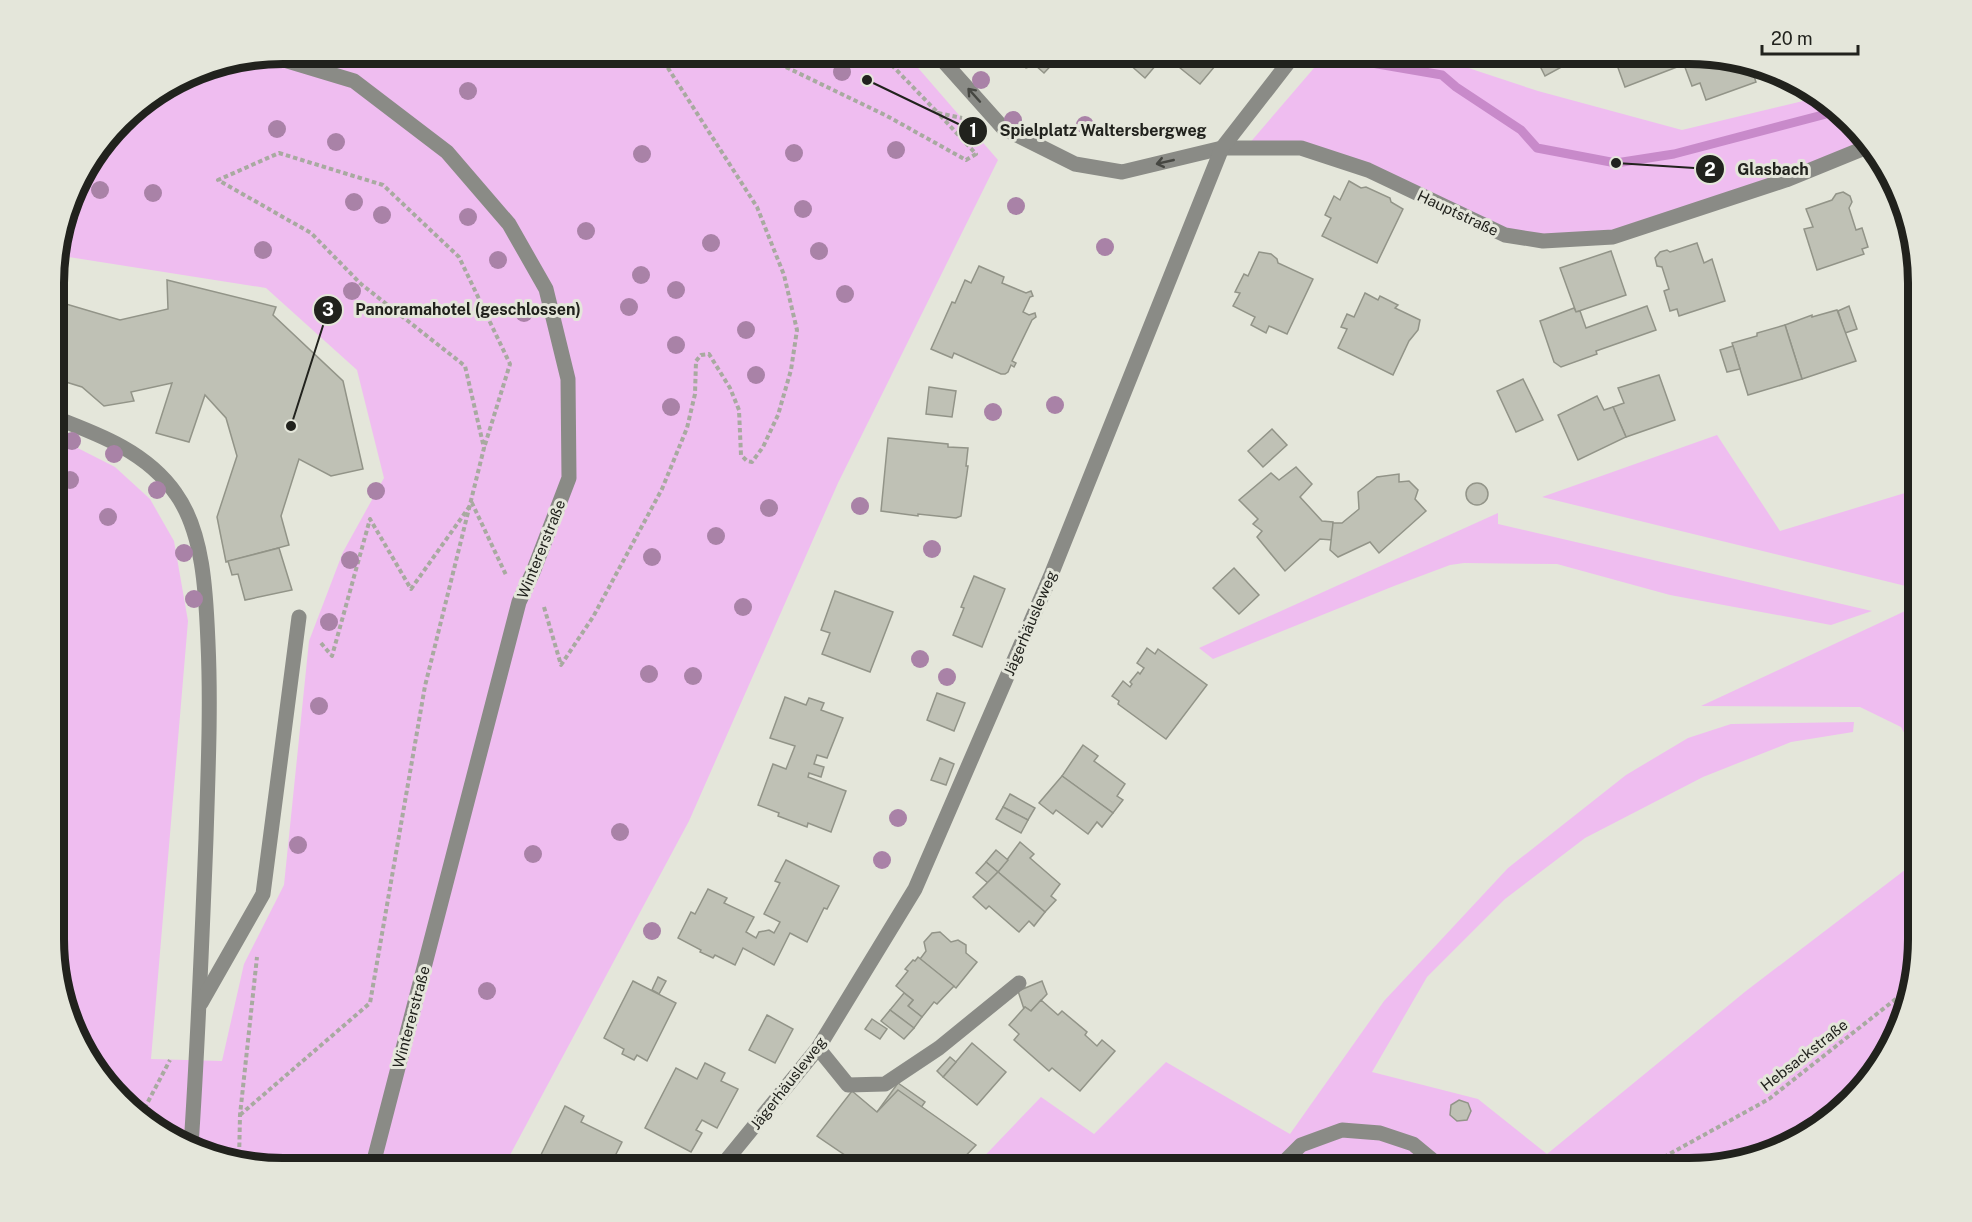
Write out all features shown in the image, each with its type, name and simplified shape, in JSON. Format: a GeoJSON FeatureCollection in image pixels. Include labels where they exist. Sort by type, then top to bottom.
{"type":"FeatureCollection","features":[{"type":"Feature","properties":{"kind":"street","name":"Wintererstraße"},"geometry":{"type":"LineString","coordinates":[[298,64],[354,81],[447,152],[508,224],[546,289],[568,379],[569,478],[519,602],[375,1158]]}},
{"type":"Feature","properties":{"kind":"street"},"geometry":{"type":"LineString","coordinates":[[946,64],[1003,128]]}},
{"type":"Feature","properties":{"kind":"street","name":"Jägerhäusleweg"},"geometry":{"type":"LineString","coordinates":[[728,1158],[818,1048],[915,889],[1055,564],[1222,148],[1287,64]]}},
{"type":"Feature","properties":{"kind":"street","name":"Hauptstraße"},"geometry":{"type":"LineString","coordinates":[[1003,128],[1075,164],[1122,172],[1222,148],[1301,148],[1368,170],[1505,235],[1544,242],[1613,237],[1786,180],[1861,149]]}},
{"type":"Feature","properties":{"kind":"street"},"geometry":{"type":"LineString","coordinates":[[64,421],[106,437],[150,464],[177,494],[194,531],[206,586],[210,701],[200,1004],[192,1138]]}},
{"type":"Feature","properties":{"kind":"street"},"geometry":{"type":"LineString","coordinates":[[200,1004],[263,894],[299,617]]}},
{"type":"Feature","properties":{"kind":"street"},"geometry":{"type":"LineString","coordinates":[[818,1048],[848,1085],[885,1084],[939,1048],[1019,982]]}},
{"type":"Feature","properties":{"kind":"street"},"geometry":{"type":"LineString","coordinates":[[1288,1158],[1301,1145],[1342,1130],[1380,1133],[1413,1144],[1430,1158]]}},
{"type":"Feature","properties":{"kind":"path"},"geometry":{"type":"LineString","coordinates":[[533,572],[561,665],[593,617],[662,489],[687,428],[695,394],[696,361],[701,355],[709,354],[730,387],[739,410],[741,455],[747,461],[752,462],[763,447],[778,416],[791,370],[797,330],[784,275],[757,207],[665,64]]}},
{"type":"Feature","properties":{"kind":"path"},"geometry":{"type":"LineString","coordinates":[[779,64],[886,116],[966,160],[976,154],[891,64]]}},
{"type":"Feature","properties":{"kind":"path"},"geometry":{"type":"LineString","coordinates":[[938,113],[1003,128]]}},
{"type":"Feature","properties":{"kind":"path"},"geometry":{"type":"LineString","coordinates":[[240,1115],[370,1003],[425,686],[484,448],[510,364],[459,257],[383,185],[279,153],[218,180],[311,233],[361,284],[465,366],[484,448]]}},
{"type":"Feature","properties":{"kind":"path"},"geometry":{"type":"LineString","coordinates":[[472,503],[519,602]]}},
{"type":"Feature","properties":{"kind":"path"},"geometry":{"type":"LineString","coordinates":[[299,617],[332,656],[370,519],[411,589],[472,503]]}},
{"type":"Feature","properties":{"kind":"path"},"geometry":{"type":"LineString","coordinates":[[239,1153],[240,1115],[257,952]]}},
{"type":"Feature","properties":{"kind":"path","name":"Hebsackstraße"},"geometry":{"type":"LineString","coordinates":[[1662,1158],[1769,1099],[1900,996]]}},
{"type":"Feature","properties":{"kind":"shaded area"},"geometry":{"type":"Polygon","coordinates":[[[283,64],[915,64],[998,160],[838,483],[689,821],[508,1158],[283,1158],[240,1153],[199,1141],[162,1121],[119,1083],[101,1060],[87,1036],[72,995],[66,967],[64,939],[64,441],[115,467],[150,499],[174,541],[188,621],[151,1059],[222,1061],[244,964],[284,885],[309,641],[343,552],[384,478],[357,370],[266,288],[66,257],[81,199],[101,162],[119,139],[150,110],[186,87],[213,76],[255,66],[283,64]]]}},
{"type":"Feature","properties":{"kind":"shaded area"},"geometry":{"type":"Polygon","coordinates":[[[1317,64],[1456,64],[1538,91],[1682,130],[1808,100],[1833,119],[1859,146],[1786,175],[1613,234],[1544,238],[1504,230],[1371,165],[1248,145],[1317,64]]]}},
{"type":"Feature","properties":{"kind":"shaded area"},"geometry":{"type":"Polygon","coordinates":[[[1717,435],[1780,531],[1908,492],[1908,587],[1542,497],[1717,435]]]}},
{"type":"Feature","properties":{"kind":"shaded area"},"geometry":{"type":"Polygon","coordinates":[[[1498,513],[1498,524],[1872,611],[1831,625],[1670,595],[1557,564],[1464,563],[1450,565],[1394,586],[1213,659],[1199,648],[1498,513]]]}},
{"type":"Feature","properties":{"kind":"shaded area"},"geometry":{"type":"Polygon","coordinates":[[[1908,610],[1908,740],[1901,727],[1860,707],[1701,706],[1908,610]]]}},
{"type":"Feature","properties":{"kind":"shaded area"},"geometry":{"type":"Polygon","coordinates":[[[1854,722],[1853,732],[1791,742],[1703,777],[1585,838],[1505,899],[1427,977],[1372,1072],[1478,1099],[1547,1154],[1746,991],[1908,868],[1906,967],[1891,1023],[1871,1060],[1853,1083],[1822,1112],[1786,1135],[1745,1150],[1717,1156],[1689,1158],[983,1158],[1041,1097],[1094,1134],[1166,1062],[1290,1134],[1384,1001],[1508,868],[1626,775],[1688,738],[1731,724],[1854,722]]]}},
{"type":"Feature","properties":{"kind":"building"},"geometry":{"type":"Polygon","coordinates":[[[1022,64],[1053,64],[1044,73],[1035,65],[1026,68],[1022,64]]]}},
{"type":"Feature","properties":{"kind":"building"},"geometry":{"type":"Polygon","coordinates":[[[1129,64],[1155,64],[1145,78],[1129,64]]]}},
{"type":"Feature","properties":{"kind":"building"},"geometry":{"type":"Polygon","coordinates":[[[1175,64],[1217,64],[1200,84],[1175,64]]]}},
{"type":"Feature","properties":{"kind":"building"},"geometry":{"type":"Polygon","coordinates":[[[1539,64],[1567,64],[1545,76],[1539,64]]]}},
{"type":"Feature","properties":{"kind":"building"},"geometry":{"type":"Polygon","coordinates":[[[1617,64],[1676,64],[1677,67],[1625,87],[1617,64]]]}},
{"type":"Feature","properties":{"kind":"building"},"geometry":{"type":"Polygon","coordinates":[[[1684,64],[1717,66],[1745,72],[1753,74],[1756,82],[1706,100],[1700,83],[1692,86],[1684,64]]]}},
{"type":"Feature","properties":{"kind":"building"},"geometry":{"type":"Polygon","coordinates":[[[1349,181],[1361,188],[1366,187],[1390,198],[1391,202],[1403,209],[1377,263],[1322,236],[1331,218],[1325,215],[1334,196],[1340,200],[1349,181]]]}},
{"type":"Feature","properties":{"kind":"building"},"geometry":{"type":"Polygon","coordinates":[[[1843,192],[1850,196],[1852,202],[1849,208],[1856,230],[1862,228],[1868,247],[1862,249],[1864,254],[1817,270],[1804,229],[1813,227],[1806,209],[1832,200],[1836,194],[1843,192]]]}},
{"type":"Feature","properties":{"kind":"building"},"geometry":{"type":"Polygon","coordinates":[[[1697,243],[1704,263],[1712,259],[1725,301],[1679,316],[1677,309],[1670,311],[1664,291],[1669,289],[1662,267],[1657,266],[1655,258],[1660,252],[1667,250],[1670,252],[1697,243]]]}},
{"type":"Feature","properties":{"kind":"building"},"geometry":{"type":"Polygon","coordinates":[[[1611,251],[1626,295],[1576,312],[1560,268],[1611,251]]]}},
{"type":"Feature","properties":{"kind":"building"},"geometry":{"type":"Polygon","coordinates":[[[1259,252],[1271,254],[1278,263],[1313,279],[1287,334],[1269,326],[1266,333],[1251,325],[1255,317],[1233,306],[1240,293],[1235,292],[1244,274],[1248,276],[1259,252]]]}},
{"type":"Feature","properties":{"kind":"building"},"geometry":{"type":"Polygon","coordinates":[[[979,266],[1004,277],[1002,283],[1026,293],[1031,291],[1033,296],[1030,297],[1023,312],[1029,315],[1035,313],[1036,317],[1032,320],[1012,361],[1016,363],[1014,367],[1011,365],[1005,374],[954,353],[952,358],[931,349],[952,302],[955,303],[965,280],[971,283],[979,266]]]}},
{"type":"Feature","properties":{"kind":"building"},"geometry":{"type":"Polygon","coordinates":[[[167,280],[276,307],[273,315],[343,381],[363,469],[331,476],[299,459],[281,516],[289,545],[226,562],[217,517],[237,456],[226,418],[205,395],[189,442],[156,433],[172,383],[131,392],[134,401],[104,406],[82,387],[64,381],[64,303],[120,320],[168,309],[167,280]]]}},
{"type":"Feature","properties":{"kind":"building"},"geometry":{"type":"Polygon","coordinates":[[[1365,293],[1378,300],[1380,296],[1398,305],[1395,308],[1420,320],[1418,330],[1409,341],[1393,375],[1338,348],[1347,329],[1341,327],[1347,314],[1354,317],[1365,293]]]}},
{"type":"Feature","properties":{"kind":"building"},"geometry":{"type":"Polygon","coordinates":[[[1647,306],[1656,330],[1596,351],[1597,354],[1561,367],[1554,362],[1540,321],[1574,308],[1576,312],[1580,311],[1586,328],[1647,306]]]}},
{"type":"Feature","properties":{"kind":"building"},"geometry":{"type":"Polygon","coordinates":[[[1849,306],[1857,329],[1845,333],[1838,311],[1849,306]]]}},
{"type":"Feature","properties":{"kind":"building"},"geometry":{"type":"Polygon","coordinates":[[[1837,310],[1856,361],[1802,379],[1785,325],[1812,315],[1812,317],[1837,310]]]}},
{"type":"Feature","properties":{"kind":"building"},"geometry":{"type":"Polygon","coordinates":[[[1785,325],[1802,379],[1748,395],[1732,343],[1785,325]]]}},
{"type":"Feature","properties":{"kind":"building"},"geometry":{"type":"Polygon","coordinates":[[[1733,346],[1740,369],[1727,372],[1720,350],[1733,346]]]}},
{"type":"Feature","properties":{"kind":"building"},"geometry":{"type":"Polygon","coordinates":[[[1659,375],[1675,420],[1626,437],[1613,407],[1624,403],[1618,388],[1659,375]]]}},
{"type":"Feature","properties":{"kind":"building"},"geometry":{"type":"Polygon","coordinates":[[[1523,379],[1543,420],[1516,432],[1497,391],[1523,379]]]}},
{"type":"Feature","properties":{"kind":"building"},"geometry":{"type":"Polygon","coordinates":[[[929,387],[956,391],[952,417],[926,414],[929,387]]]}},
{"type":"Feature","properties":{"kind":"building"},"geometry":{"type":"Polygon","coordinates":[[[1597,396],[1604,410],[1613,407],[1626,437],[1578,460],[1558,415],[1597,396]]]}},
{"type":"Feature","properties":{"kind":"building"},"geometry":{"type":"Polygon","coordinates":[[[1272,429],[1287,445],[1263,467],[1248,451],[1272,429]]]}},
{"type":"Feature","properties":{"kind":"building"},"geometry":{"type":"Polygon","coordinates":[[[888,438],[968,448],[966,466],[968,466],[961,516],[956,518],[918,514],[918,516],[881,511],[888,438]]]}},
{"type":"Feature","properties":{"kind":"building"},"geometry":{"type":"Polygon","coordinates":[[[1296,467],[1312,484],[1300,497],[1322,521],[1333,522],[1332,540],[1320,539],[1285,571],[1257,537],[1262,531],[1253,524],[1258,519],[1239,500],[1271,473],[1279,480],[1296,467]]]}},
{"type":"Feature","properties":{"kind":"building"},"geometry":{"type":"Polygon","coordinates":[[[1399,474],[1399,482],[1409,481],[1418,490],[1415,499],[1426,511],[1379,553],[1370,542],[1338,557],[1330,550],[1333,523],[1342,523],[1359,509],[1358,492],[1377,477],[1399,474]]]}},
{"type":"Feature","properties":{"kind":"building"},"geometry":{"type":"Polygon","coordinates":[[[1477,483],[1485,486],[1488,494],[1485,502],[1477,505],[1469,502],[1466,494],[1469,486],[1477,483]]]}},
{"type":"Feature","properties":{"kind":"building"},"geometry":{"type":"Polygon","coordinates":[[[279,548],[292,590],[245,600],[238,574],[232,575],[228,561],[279,548]]]}},
{"type":"Feature","properties":{"kind":"building"},"geometry":{"type":"Polygon","coordinates":[[[1234,568],[1259,595],[1239,614],[1213,588],[1234,568]]]}},
{"type":"Feature","properties":{"kind":"building"},"geometry":{"type":"Polygon","coordinates":[[[974,576],[1005,589],[982,647],[953,635],[964,608],[961,607],[974,576]]]}},
{"type":"Feature","properties":{"kind":"building"},"geometry":{"type":"Polygon","coordinates":[[[835,591],[893,612],[870,672],[822,654],[830,633],[821,630],[835,591]]]}},
{"type":"Feature","properties":{"kind":"building"},"geometry":{"type":"Polygon","coordinates":[[[1147,648],[1155,654],[1158,649],[1207,685],[1166,739],[1118,704],[1119,701],[1112,696],[1123,681],[1130,687],[1132,684],[1130,682],[1138,672],[1140,674],[1144,668],[1137,663],[1147,648]]]}},
{"type":"Feature","properties":{"kind":"building"},"geometry":{"type":"Polygon","coordinates":[[[937,693],[965,703],[954,731],[927,720],[937,693]]]}},
{"type":"Feature","properties":{"kind":"building"},"geometry":{"type":"Polygon","coordinates":[[[785,697],[806,705],[809,698],[824,703],[821,710],[843,718],[827,758],[817,755],[814,764],[824,767],[821,777],[809,773],[808,777],[846,791],[831,832],[808,823],[807,827],[778,816],[779,813],[758,805],[773,764],[786,769],[795,746],[770,738],[785,697]]]}},
{"type":"Feature","properties":{"kind":"building"},"geometry":{"type":"Polygon","coordinates":[[[1083,745],[1098,756],[1094,761],[1125,784],[1117,796],[1123,800],[1113,813],[1062,776],[1083,745]]]}},
{"type":"Feature","properties":{"kind":"building"},"geometry":{"type":"Polygon","coordinates":[[[940,758],[954,764],[946,785],[931,780],[940,758]]]}},
{"type":"Feature","properties":{"kind":"building"},"geometry":{"type":"Polygon","coordinates":[[[1062,776],[1113,813],[1102,827],[1097,822],[1088,834],[1056,810],[1053,814],[1039,803],[1062,776]]]}},
{"type":"Feature","properties":{"kind":"building"},"geometry":{"type":"Polygon","coordinates":[[[1010,794],[1035,808],[1028,820],[1003,807],[1010,794]]]}},
{"type":"Feature","properties":{"kind":"building"},"geometry":{"type":"Polygon","coordinates":[[[1003,807],[1028,820],[1021,833],[996,819],[1003,807]]]}},
{"type":"Feature","properties":{"kind":"building"},"geometry":{"type":"Polygon","coordinates":[[[1020,842],[1034,854],[1030,858],[1060,884],[1051,896],[1056,900],[1045,912],[998,872],[1020,842]]]}},
{"type":"Feature","properties":{"kind":"building"},"geometry":{"type":"Polygon","coordinates":[[[996,850],[1008,860],[998,872],[986,862],[996,850]]]}},
{"type":"Feature","properties":{"kind":"building"},"geometry":{"type":"Polygon","coordinates":[[[786,860],[839,886],[827,909],[824,908],[807,942],[790,933],[774,965],[743,948],[735,965],[715,955],[713,958],[700,952],[701,950],[678,938],[691,912],[695,914],[708,889],[727,898],[724,903],[754,917],[746,932],[756,938],[759,932],[769,930],[774,933],[780,922],[764,914],[780,883],[775,881],[786,860]]]}},
{"type":"Feature","properties":{"kind":"building"},"geometry":{"type":"Polygon","coordinates":[[[986,862],[998,872],[988,883],[976,873],[986,862]]]}},
{"type":"Feature","properties":{"kind":"building"},"geometry":{"type":"Polygon","coordinates":[[[998,872],[1045,912],[1034,926],[1029,921],[1019,932],[989,906],[986,909],[973,897],[998,872]]]}},
{"type":"Feature","properties":{"kind":"building"},"geometry":{"type":"Polygon","coordinates":[[[940,932],[951,942],[958,940],[966,945],[966,953],[977,962],[956,988],[920,959],[926,951],[924,942],[932,933],[940,932]]]}},
{"type":"Feature","properties":{"kind":"building"},"geometry":{"type":"Polygon","coordinates":[[[918,957],[954,986],[937,1004],[934,1002],[922,1017],[908,1006],[913,1000],[896,986],[908,971],[905,969],[918,957]]]}},
{"type":"Feature","properties":{"kind":"building"},"geometry":{"type":"Polygon","coordinates":[[[658,977],[666,981],[659,994],[652,990],[658,977]]]}},
{"type":"Feature","properties":{"kind":"building"},"geometry":{"type":"Polygon","coordinates":[[[633,981],[676,1003],[647,1061],[637,1055],[634,1060],[622,1054],[624,1049],[604,1038],[633,981]]]}},
{"type":"Feature","properties":{"kind":"building"},"geometry":{"type":"Polygon","coordinates":[[[1042,981],[1047,994],[1031,1011],[1025,1007],[1024,1009],[1018,991],[1042,981]]]}},
{"type":"Feature","properties":{"kind":"building"},"geometry":{"type":"Polygon","coordinates":[[[904,993],[913,1000],[908,1006],[922,1017],[914,1028],[890,1010],[904,993]]]}},
{"type":"Feature","properties":{"kind":"building"},"geometry":{"type":"Polygon","coordinates":[[[1041,1000],[1058,1015],[1062,1011],[1087,1032],[1085,1035],[1097,1046],[1102,1040],[1115,1051],[1080,1091],[1052,1068],[1049,1071],[1014,1040],[1019,1034],[1009,1025],[1025,1007],[1031,1011],[1041,1000]]]}},
{"type":"Feature","properties":{"kind":"building"},"geometry":{"type":"Polygon","coordinates":[[[890,1010],[914,1028],[904,1039],[881,1021],[890,1010]]]}},
{"type":"Feature","properties":{"kind":"building"},"geometry":{"type":"Polygon","coordinates":[[[767,1015],[793,1029],[775,1063],[749,1050],[767,1015]]]}},
{"type":"Feature","properties":{"kind":"building"},"geometry":{"type":"Polygon","coordinates":[[[872,1019],[887,1029],[880,1039],[865,1029],[872,1019]]]}},
{"type":"Feature","properties":{"kind":"building"},"geometry":{"type":"Polygon","coordinates":[[[972,1043],[1006,1072],[977,1105],[943,1077],[972,1043]]]}},
{"type":"Feature","properties":{"kind":"building"},"geometry":{"type":"Polygon","coordinates":[[[950,1057],[956,1062],[943,1077],[937,1071],[950,1057]]]}},
{"type":"Feature","properties":{"kind":"building"},"geometry":{"type":"Polygon","coordinates":[[[705,1063],[725,1073],[721,1081],[738,1089],[717,1128],[702,1120],[696,1130],[702,1133],[691,1152],[645,1128],[676,1068],[697,1079],[705,1063]]]}},
{"type":"Feature","properties":{"kind":"building"},"geometry":{"type":"Polygon","coordinates":[[[898,1083],[925,1102],[906,1129],[877,1112],[898,1083]]]}},
{"type":"Feature","properties":{"kind":"building"},"geometry":{"type":"Polygon","coordinates":[[[898,1090],[976,1145],[964,1158],[849,1158],[817,1136],[852,1091],[877,1112],[898,1090]]]}},
{"type":"Feature","properties":{"kind":"building"},"geometry":{"type":"Polygon","coordinates":[[[1459,1100],[1468,1103],[1471,1111],[1467,1120],[1457,1121],[1450,1115],[1451,1105],[1459,1100]]]}},
{"type":"Feature","properties":{"kind":"building"},"geometry":{"type":"Polygon","coordinates":[[[565,1106],[584,1116],[581,1122],[622,1142],[614,1158],[539,1158],[565,1106]]]}},
{"type":"Feature","properties":{"kind":"waterway"},"geometry":{"type":"LineString","coordinates":[[1378,64],[1442,75],[1456,87],[1521,130],[1537,148],[1616,163],[1674,154],[1827,114]]}},
{"type":"Feature","properties":{"kind":"place","name":"Spielplatz Waltersbergweg"},"geometry":{"type":"Point","coordinates":[867,80]}},
{"type":"Feature","properties":{"kind":"place","name":"Glasbach"},"geometry":{"type":"Point","coordinates":[1616,163]}},
{"type":"Feature","properties":{"kind":"place","name":"Panoramahotel (geschlossen)"},"geometry":{"type":"Point","coordinates":[291,426]}}]}
